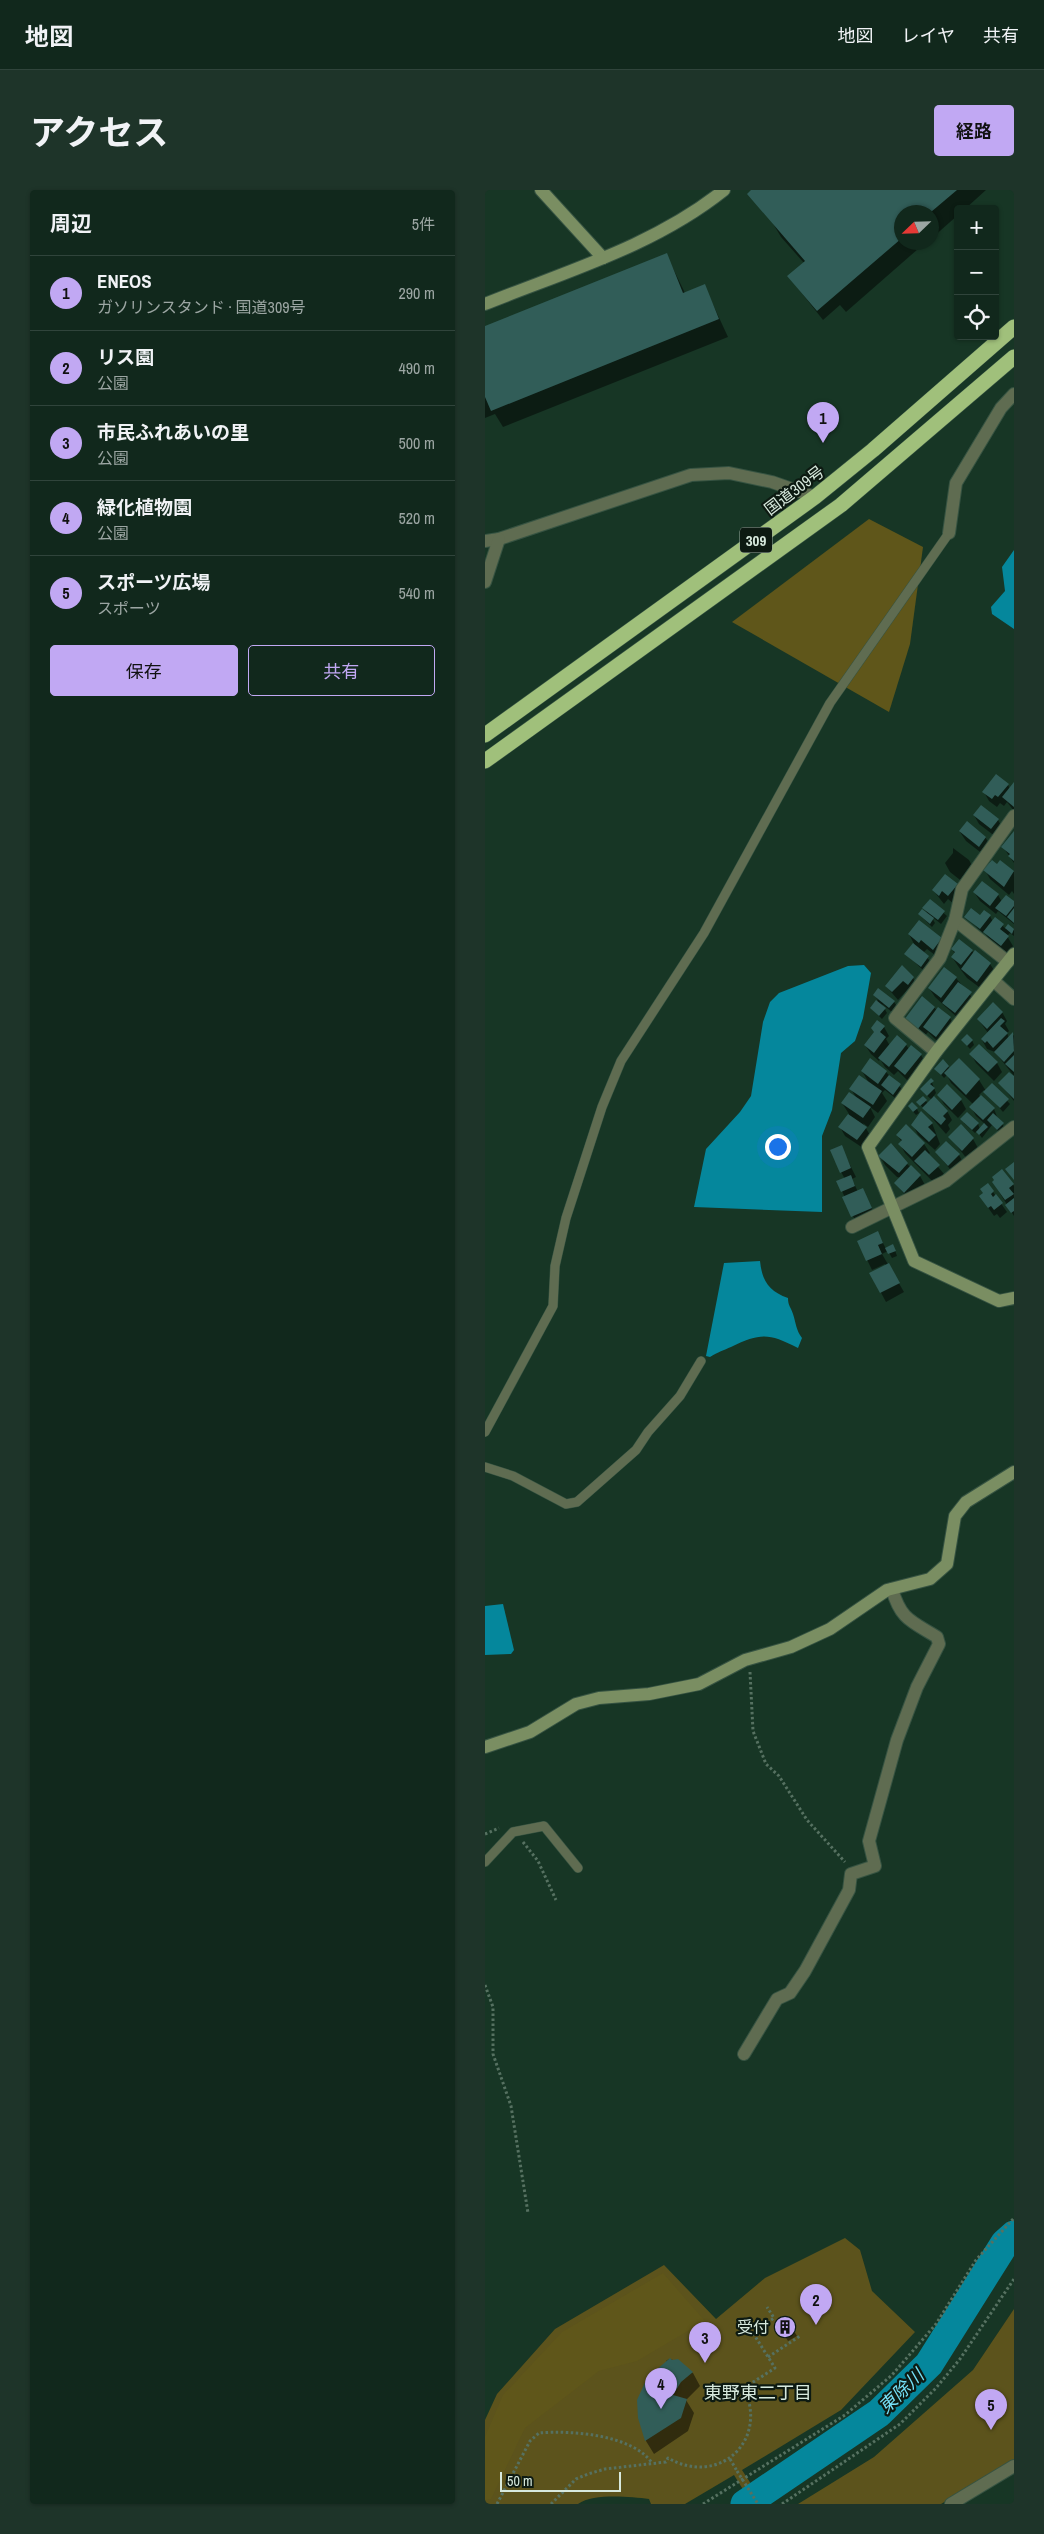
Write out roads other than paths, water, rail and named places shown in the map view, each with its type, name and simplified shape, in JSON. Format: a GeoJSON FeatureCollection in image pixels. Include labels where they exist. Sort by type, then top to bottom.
{"type":"FeatureCollection","features":[{"type":"Feature","properties":{"kind":"highway","name":"国道309号"},"geometry":{"type":"LineString","coordinates":[[485,735],[815,498],[1014,327]]}},
{"type":"Feature","properties":{"kind":"highway","name":"309"},"geometry":{"type":"LineString","coordinates":[[485,761],[841,505],[1014,357]]}},
{"type":"Feature","properties":{"kind":"street"},"geometry":{"type":"LineString","coordinates":[[541,190],[603,258]]}},
{"type":"Feature","properties":{"kind":"street"},"geometry":{"type":"LineString","coordinates":[[485,304],[603,258],[651,237],[691,214],[724,190]]}},
{"type":"Feature","properties":{"kind":"street"},"geometry":{"type":"LineString","coordinates":[[949,533],[955,483],[1001,408],[1014,394]]}},
{"type":"Feature","properties":{"kind":"street"},"geometry":{"type":"LineString","coordinates":[[485,541],[499,539],[691,474],[729,472],[772,482],[815,498]]}},
{"type":"Feature","properties":{"kind":"street"},"geometry":{"type":"LineString","coordinates":[[485,582],[499,539]]}},
{"type":"Feature","properties":{"kind":"street"},"geometry":{"type":"LineString","coordinates":[[935,1052],[895,1018],[940,958],[955,920],[962,889],[1014,816]]}},
{"type":"Feature","properties":{"kind":"street"},"geometry":{"type":"LineString","coordinates":[[955,920],[1011,958],[935,1052],[868,1148],[914,1261],[999,1301],[1014,1298]]}},
{"type":"Feature","properties":{"kind":"street"},"geometry":{"type":"LineString","coordinates":[[993,980],[1014,999]]}},
{"type":"Feature","properties":{"kind":"street"},"geometry":{"type":"LineString","coordinates":[[852,1226],[946,1181],[1014,1127]]}},
{"type":"Feature","properties":{"kind":"street"},"geometry":{"type":"LineString","coordinates":[[485,1747],[530,1732],[576,1704],[599,1698],[649,1694],[699,1684],[745,1660],[791,1647],[831,1629],[892,1589],[930,1579],[947,1564],[955,1516],[981,1491],[1014,1472]]}},
{"type":"Feature","properties":{"kind":"street"},"geometry":{"type":"LineString","coordinates":[[744,2054],[777,1999],[790,1993],[805,1971],[849,1890],[851,1874],[875,1866],[869,1841],[897,1740],[917,1687],[939,1644],[937,1637],[904,1617],[897,1608],[892,1589]]}},
{"type":"Feature","properties":{"kind":"street"},"geometry":{"type":"LineString","coordinates":[[951,2504],[1014,2466]]}},
{"type":"Feature","properties":{"kind":"lane"},"geometry":{"type":"LineString","coordinates":[[485,1432],[553,1306],[555,1266],[566,1218],[602,1107],[621,1062],[703,933],[830,703],[949,533]]}},
{"type":"Feature","properties":{"kind":"lane"},"geometry":{"type":"LineString","coordinates":[[485,1467],[513,1476],[566,1504],[577,1502],[636,1450],[648,1432],[680,1396],[701,1361]]}},
{"type":"Feature","properties":{"kind":"lane"},"geometry":{"type":"LineString","coordinates":[[485,1862],[513,1832],[544,1826],[578,1868]]}},
{"type":"Feature","properties":{"kind":"water"},"geometry":{"type":"Polygon","coordinates":[[[1014,550],[1014,629],[992,614],[991,607],[1005,591],[1002,567],[1014,550]]]}},
{"type":"Feature","properties":{"kind":"water"},"geometry":{"type":"Polygon","coordinates":[[[864,965],[871,973],[863,1018],[855,1041],[841,1053],[832,1110],[822,1136],[822,1212],[694,1207],[706,1149],[740,1112],[751,1096],[763,1022],[770,1002],[779,993],[848,966],[864,965]]]}},
{"type":"Feature","properties":{"kind":"water"},"geometry":{"type":"Polygon","coordinates":[[[760,1261],[765,1280],[771,1288],[788,1298],[797,1329],[802,1338],[798,1348],[772,1337],[757,1337],[741,1342],[710,1357],[706,1356],[724,1263],[760,1261]]]}},
{"type":"Feature","properties":{"kind":"water"},"geometry":{"type":"Polygon","coordinates":[[[503,1604],[514,1650],[511,1654],[485,1655],[485,1606],[503,1604]]]}},
{"type":"Feature","properties":{"kind":"waterway","name":"東除川"},"geometry":{"type":"LineString","coordinates":[[745,2504],[879,2413],[929,2364],[1005,2243],[1014,2235]]}},
{"type":"Feature","properties":{"kind":"place","name":"ENEOS"},"geometry":{"type":"Point","coordinates":[823,443]}},
{"type":"Feature","properties":{"kind":"place","name":"リス園"},"geometry":{"type":"Point","coordinates":[816,2325]}},
{"type":"Feature","properties":{"kind":"place","name":"受付"},"geometry":{"type":"Point","coordinates":[785,2327]}},
{"type":"Feature","properties":{"kind":"place","name":"市民ふれあいの里"},"geometry":{"type":"Point","coordinates":[705,2363]}},
{"type":"Feature","properties":{"kind":"place","name":"緑化植物園"},"geometry":{"type":"Point","coordinates":[661,2409]}},
{"type":"Feature","properties":{"kind":"place","name":"スポーツ広場"},"geometry":{"type":"Point","coordinates":[991,2430]}},
{"type":"Feature","properties":{"kind":"district","name":"東野東二丁目"},"geometry":{"type":"Point","coordinates":[758,2392]}}]}
